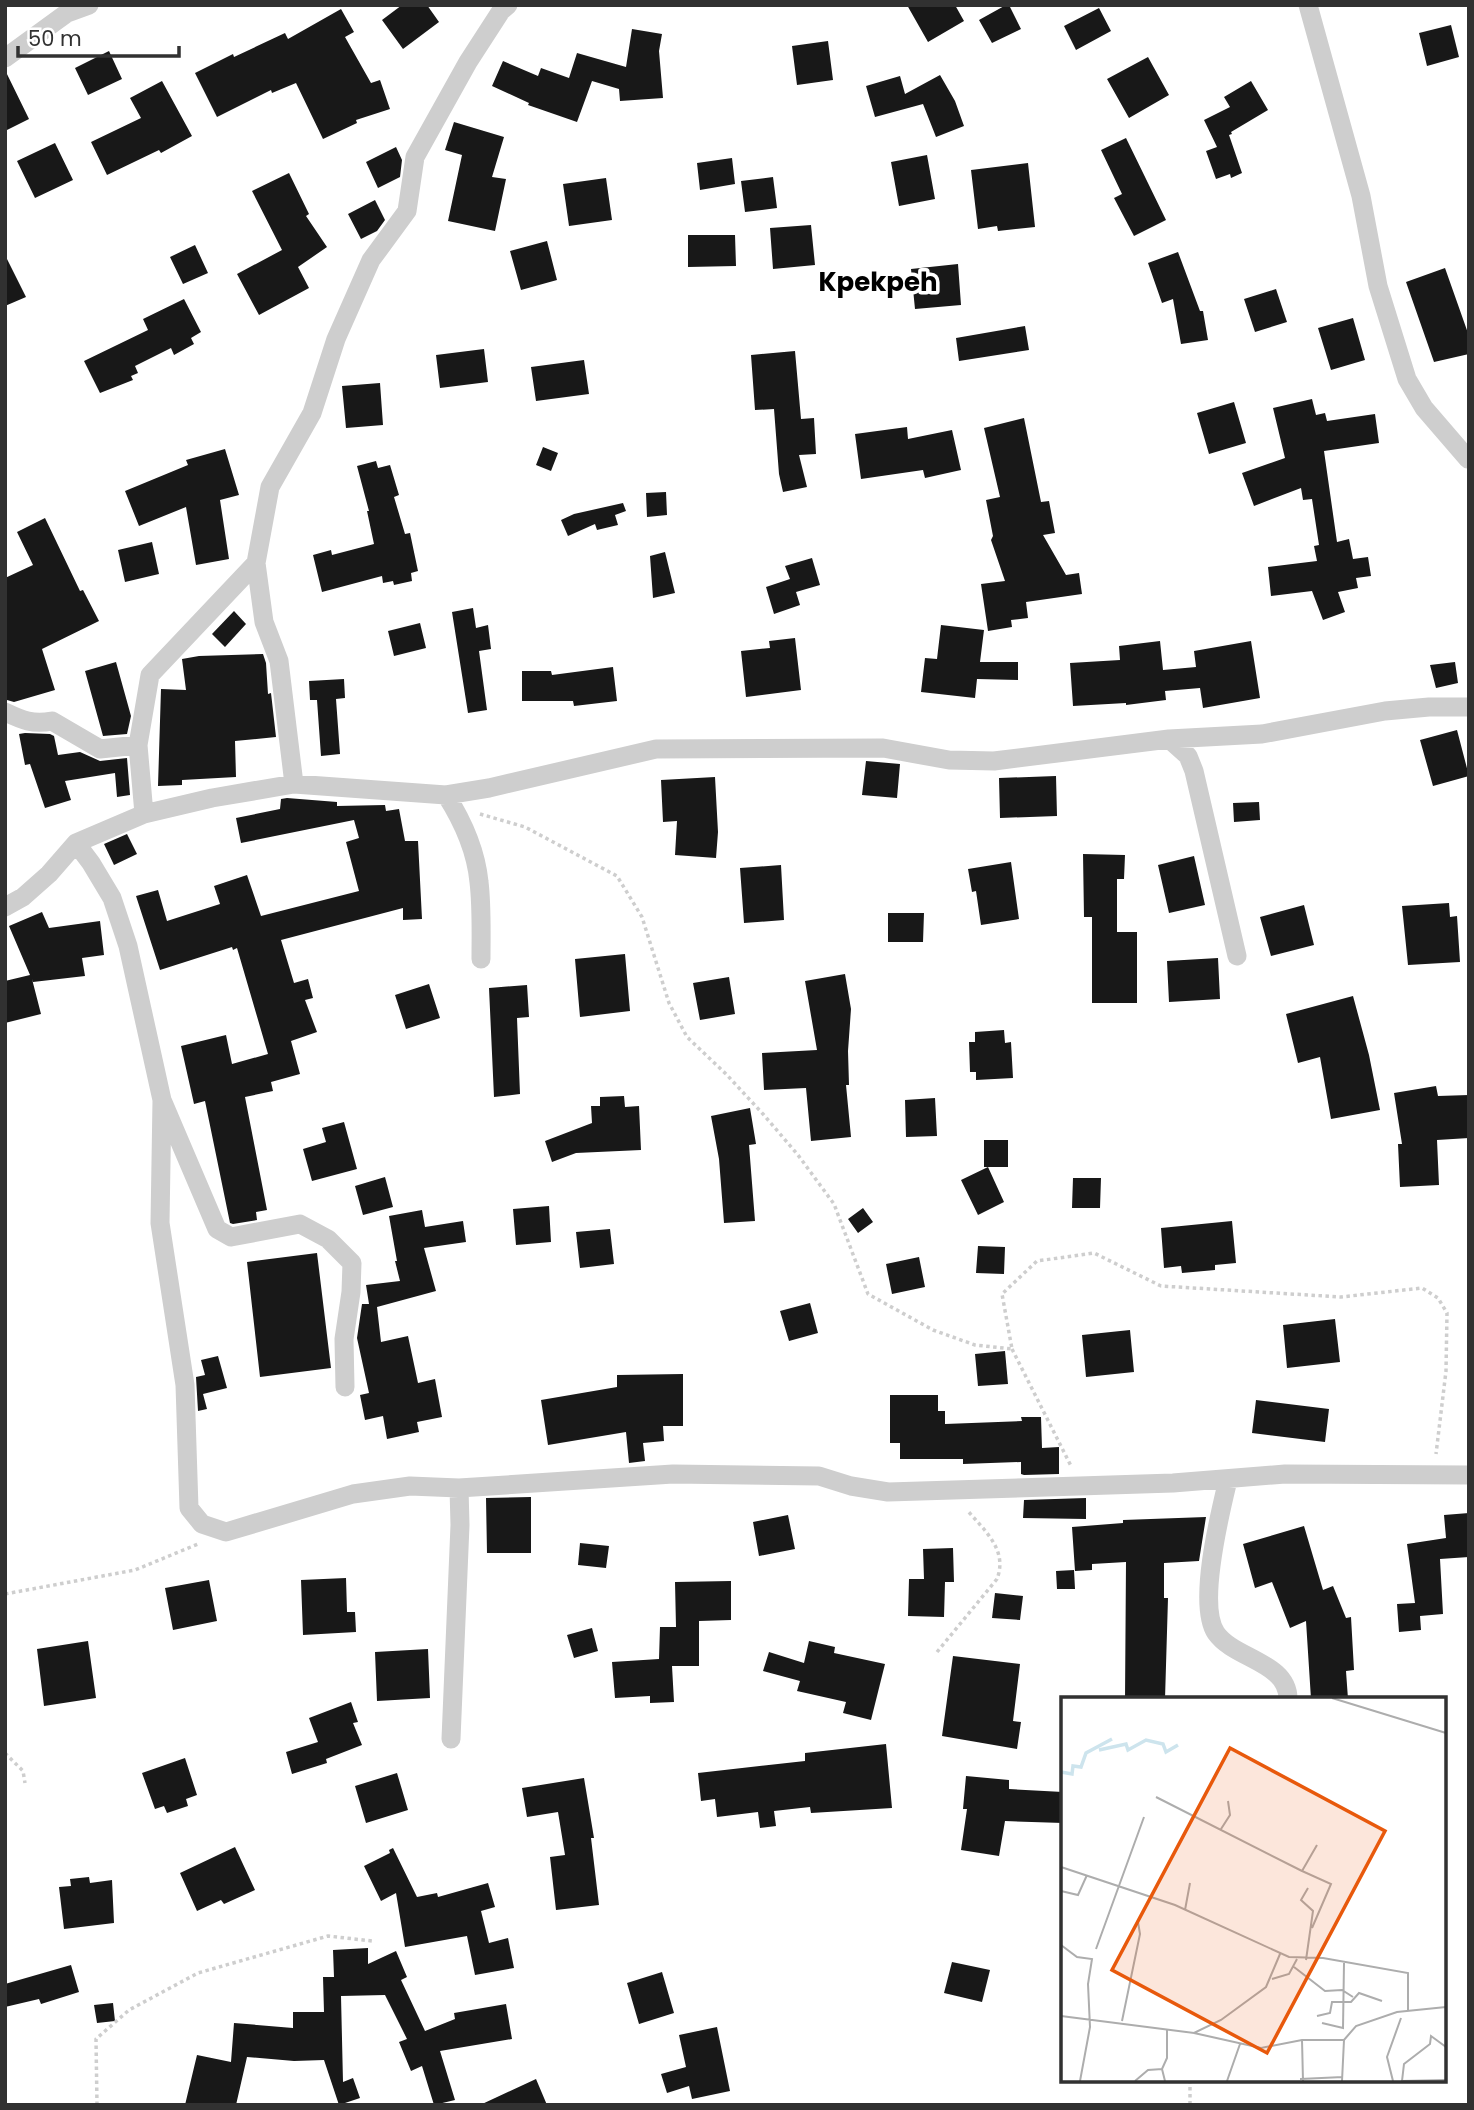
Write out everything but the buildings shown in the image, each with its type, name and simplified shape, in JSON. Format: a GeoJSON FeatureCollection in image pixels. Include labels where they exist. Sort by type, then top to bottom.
{"type":"FeatureCollection","features":[{"type":"Feature","properties":{"kind":"street"},"geometry":{"type":"LineString","coordinates":[[5,58],[67,13],[89,5]]}},
{"type":"Feature","properties":{"kind":"street"},"geometry":{"type":"LineString","coordinates":[[294,784],[279,661],[264,622],[256,563],[270,487],[312,413],[336,339],[371,260],[407,211],[415,158],[468,62],[501,11],[508,5]]}},
{"type":"Feature","properties":{"kind":"street"},"geometry":{"type":"LineString","coordinates":[[1308,5],[1361,196],[1378,286],[1407,379],[1423,408],[1468,459]]}},
{"type":"Feature","properties":{"kind":"street"},"geometry":{"type":"LineString","coordinates":[[144,814],[138,745],[150,675],[256,563]]}},
{"type":"Feature","properties":{"kind":"street"},"geometry":{"type":"LineString","coordinates":[[5,907],[23,897],[50,874],[76,843],[144,814],[212,798],[294,784],[446,795],[489,788],[656,749],[883,748],[949,760],[994,761],[1169,739],[1262,734],[1385,710],[1469,707]]}},
{"type":"Feature","properties":{"kind":"street"},"geometry":{"type":"LineString","coordinates":[[5,712],[37,724],[52,721],[100,749],[138,745]]}},
{"type":"Feature","properties":{"kind":"street"},"geometry":{"type":"LineString","coordinates":[[1169,739],[1188,755],[1194,771],[1237,956]]}},
{"type":"Feature","properties":{"kind":"street"},"geometry":{"type":"LineString","coordinates":[[446,795],[457,812],[471,847],[479,881],[481,959]]}},
{"type":"Feature","properties":{"kind":"street"},"geometry":{"type":"LineString","coordinates":[[76,843],[112,898],[128,946],[162,1100],[217,1229],[231,1237],[300,1224],[328,1239],[352,1263],[344,1339],[345,1387]]}},
{"type":"Feature","properties":{"kind":"street"},"geometry":{"type":"LineString","coordinates":[[162,1100],[160,1223],[185,1385],[190,1508],[202,1524],[226,1532],[353,1494],[410,1486],[459,1488],[673,1474],[819,1476],[851,1486],[888,1492],[1228,1480],[1285,1474],[1434,1477],[1469,1475]]}},
{"type":"Feature","properties":{"kind":"street"},"geometry":{"type":"LineString","coordinates":[[1228,1480],[1216,1530],[1209,1592],[1211,1619],[1216,1633],[1227,1643],[1282,1679],[1288,1689],[1288,1697]]}},
{"type":"Feature","properties":{"kind":"street"},"geometry":{"type":"LineString","coordinates":[[451,1739],[460,1525],[459,1488]]}},
{"type":"Feature","properties":{"kind":"path"},"geometry":{"type":"LineString","coordinates":[[457,812],[486,814],[524,827],[617,876],[642,917],[669,1003],[687,1037],[763,1114],[834,1204],[868,1294],[933,1330],[975,1345],[1012,1349]]}},
{"type":"Feature","properties":{"kind":"path"},"geometry":{"type":"LineString","coordinates":[[1079,1485],[1062,1444],[1038,1403],[1012,1349],[1002,1294],[1037,1261],[1094,1253],[1161,1286],[1340,1297],[1422,1288],[1438,1298],[1447,1313],[1447,1371],[1434,1477]]}},
{"type":"Feature","properties":{"kind":"path"},"geometry":{"type":"LineString","coordinates":[[937,1652],[997,1579],[1001,1567],[997,1545],[965,1508],[944,1490]]}},
{"type":"Feature","properties":{"kind":"path"},"geometry":{"type":"LineString","coordinates":[[5,1594],[135,1570],[226,1532]]}},
{"type":"Feature","properties":{"kind":"path"},"geometry":{"type":"LineString","coordinates":[[5,1753],[23,1771],[25,1783]]}},
{"type":"Feature","properties":{"kind":"path"},"geometry":{"type":"LineString","coordinates":[[97,2105],[96,2039],[129,2010],[198,1973],[281,1949],[328,1936],[372,1941]]}},
{"type":"Feature","properties":{"kind":"path"},"geometry":{"type":"LineString","coordinates":[[1190,2082],[1190,2105]]}},
{"type":"Feature","properties":{"kind":"district","name":"Kpekpeh"},"geometry":{"type":"Point","coordinates":[878,282]}}]}
